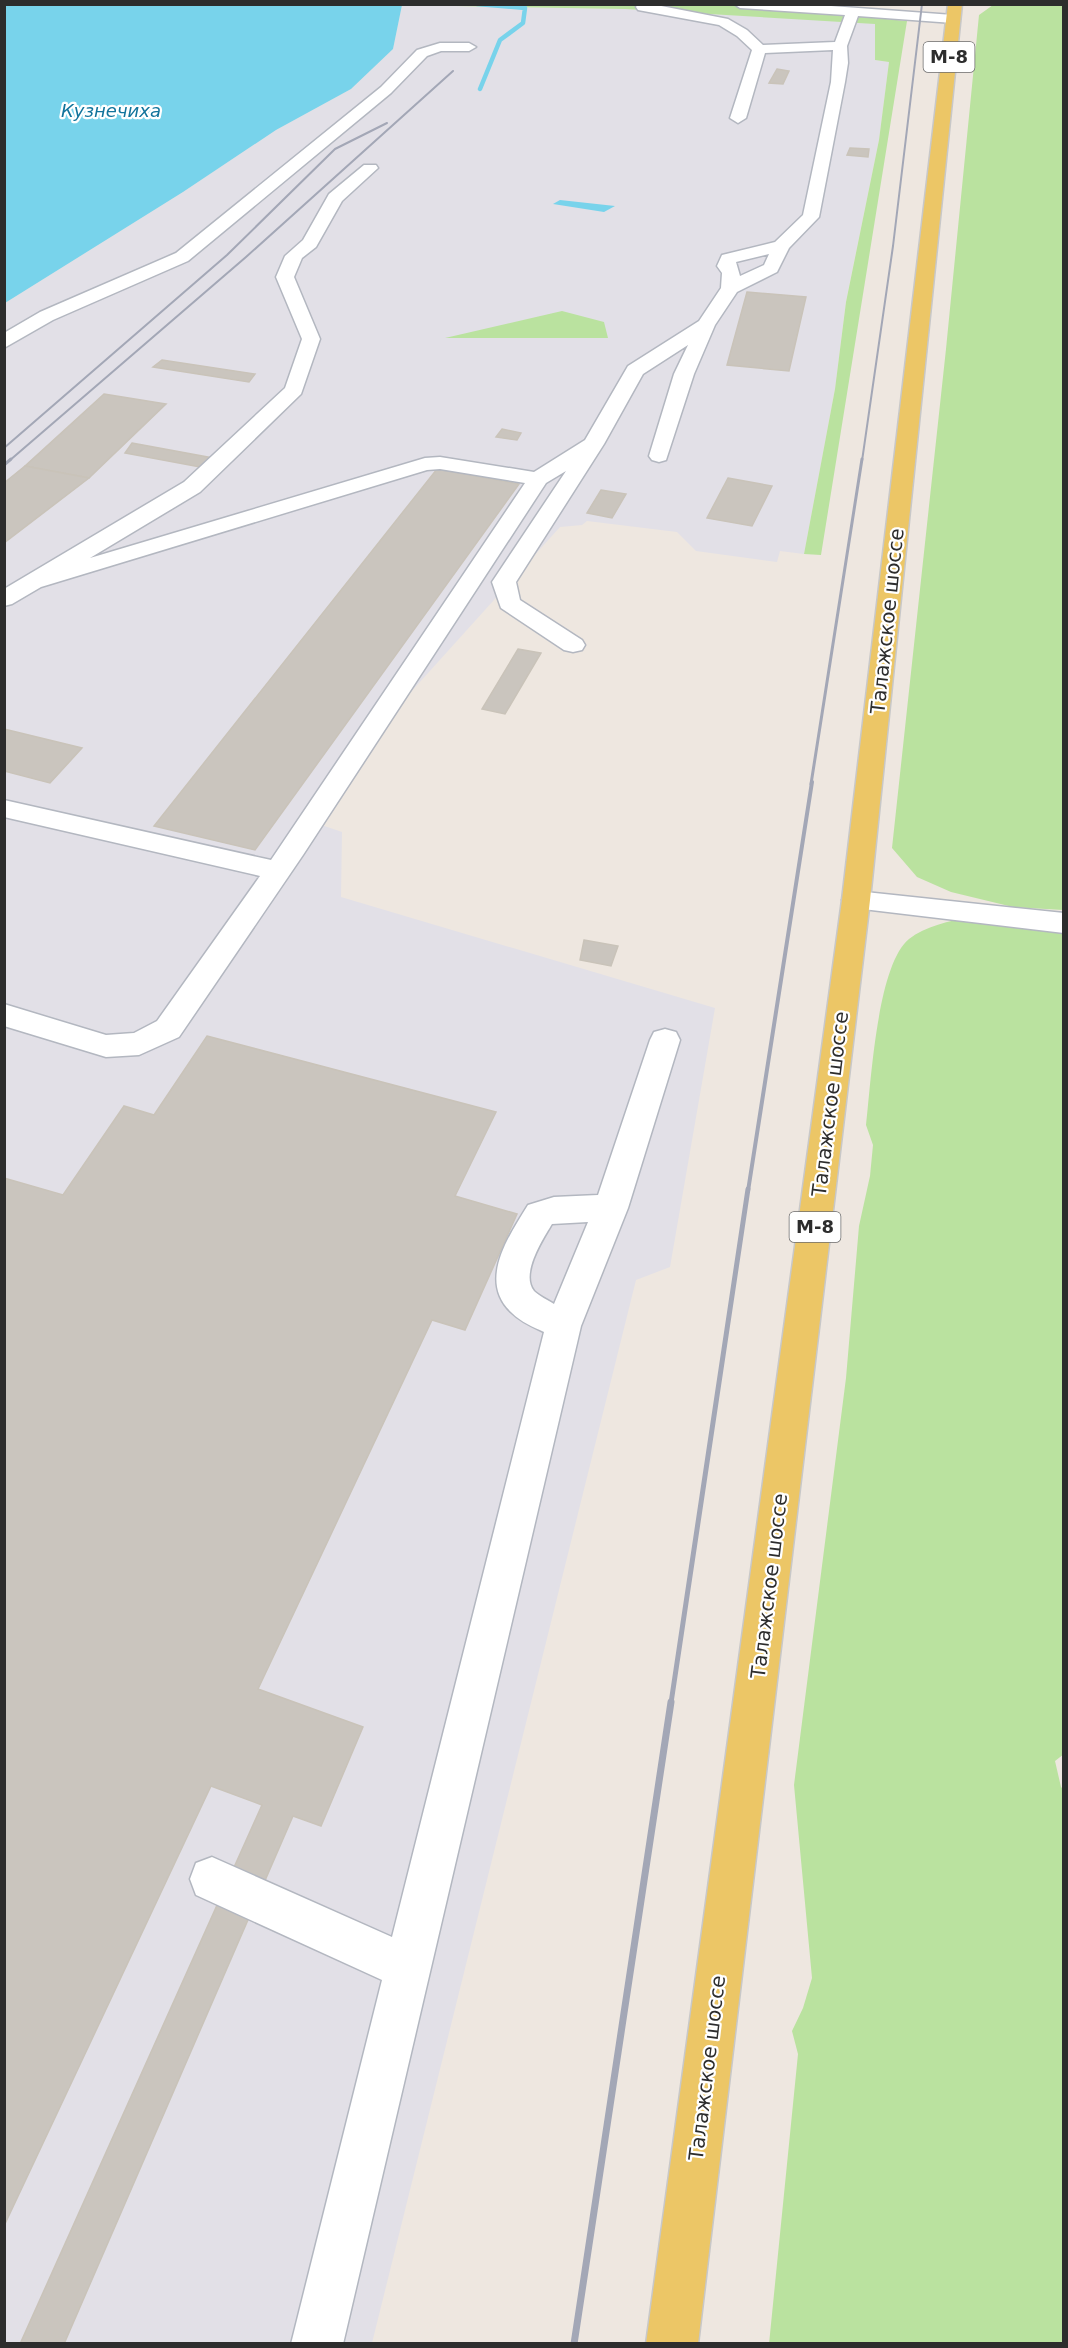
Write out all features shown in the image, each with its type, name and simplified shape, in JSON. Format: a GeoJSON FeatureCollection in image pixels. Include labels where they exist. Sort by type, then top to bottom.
{"type":"FeatureCollection","features":[{"type":"Feature","properties":{"kind":"main road","name":"Талажское шоссе"},"geometry":{"type":"LineString","coordinates":[[672,2343],[856,900],[954,12]]}},
{"type":"Feature","properties":{"kind":"street"},"geometry":{"type":"LineString","coordinates":[[740,4],[837,8],[853,13],[874,10],[954,12]]}},
{"type":"Feature","properties":{"kind":"street"},"geometry":{"type":"LineString","coordinates":[[643,7],[723,22],[742,33],[759,49],[840,46]]}},
{"type":"Feature","properties":{"kind":"street"},"geometry":{"type":"LineString","coordinates":[[730,288],[771,268],[781,246],[812,217],[838,82],[841,63],[840,46],[853,13]]}},
{"type":"Feature","properties":{"kind":"street"},"geometry":{"type":"LineString","coordinates":[[4,342],[16,333],[78,301],[160,269],[182,257],[387,90],[422,53],[440,47],[469,47]]}},
{"type":"Feature","properties":{"kind":"street"},"geometry":{"type":"LineString","coordinates":[[738,118],[759,49]]}},
{"type":"Feature","properties":{"kind":"street"},"geometry":{"type":"LineString","coordinates":[[4,599],[192,487],[294,390],[311,339],[285,278],[294,256],[310,243],[335,198],[370,168]]}},
{"type":"Feature","properties":{"kind":"street"},"geometry":{"type":"LineString","coordinates":[[658,456],[684,374],[706,325],[730,288],[731,272],[726,266],[728,259],[781,246]]}},
{"type":"Feature","properties":{"kind":"street"},"geometry":{"type":"LineString","coordinates":[[573,645],[508,603],[504,582],[594,444],[635,370],[706,325]]}},
{"type":"Feature","properties":{"kind":"street"},"geometry":{"type":"LineString","coordinates":[[4,1015],[106,1046],[139,1044],[168,1029],[277,871],[538,479],[594,444]]}},
{"type":"Feature","properties":{"kind":"street"},"geometry":{"type":"LineString","coordinates":[[33,582],[425,464],[440,462],[538,479]]}},
{"type":"Feature","properties":{"kind":"street"},"geometry":{"type":"LineString","coordinates":[[4,807],[277,871]]}},
{"type":"Feature","properties":{"kind":"street"},"geometry":{"type":"LineString","coordinates":[[856,900],[1062,922]]}},
{"type":"Feature","properties":{"kind":"street"},"geometry":{"type":"LineString","coordinates":[[317,2343],[563,1326],[611,1208],[665,1040]]}},
{"type":"Feature","properties":{"kind":"street"},"geometry":{"type":"LineString","coordinates":[[563,1326],[522,1300],[514,1284],[514,1262],[540,1214],[554,1210],[611,1208]]}},
{"type":"Feature","properties":{"kind":"street"},"geometry":{"type":"LineString","coordinates":[[212,1879],[408,1968]]}},
{"type":"Feature","properties":{"kind":"shaded area"},"geometry":{"type":"Polygon","coordinates":[[[402,5],[625,9],[875,23],[875,60],[889,62],[879,140],[846,301],[835,389],[804,554],[780,551],[777,562],[696,551],[677,532],[587,521],[582,525],[560,527],[298,817],[342,832],[341,897],[715,1008],[670,1267],[636,1280],[372,2343],[5,2344],[5,303],[183,192],[276,130],[351,89],[393,49],[402,5]]]}},
{"type":"Feature","properties":{"kind":"green space"},"geometry":{"type":"Polygon","coordinates":[[[724,4],[907,21],[821,555],[804,554],[835,389],[846,302],[879,140],[889,62],[875,60],[875,24],[625,9],[402,5],[724,4]]]}},
{"type":"Feature","properties":{"kind":"green space"},"geometry":{"type":"Polygon","coordinates":[[[993,5],[1063,5],[1063,910],[1013,907],[951,892],[917,877],[892,848],[946,349],[979,15],[993,5]]]}},
{"type":"Feature","properties":{"kind":"green space"},"geometry":{"type":"Polygon","coordinates":[[[562,311],[604,322],[608,338],[445,338],[562,311]]]}},
{"type":"Feature","properties":{"kind":"green space"},"geometry":{"type":"Polygon","coordinates":[[[970,917],[1063,929],[1064,1754],[1055,1761],[1061,1787],[1064,1790],[1063,2343],[769,2344],[798,2054],[792,2031],[803,2008],[812,1978],[794,1785],[846,1378],[859,1226],[870,1176],[873,1145],[866,1125],[877,1026],[889,973],[898,953],[909,939],[930,927],[970,917]]]}},
{"type":"Feature","properties":{"kind":"water","name":"Кузнечиха"},"geometry":{"type":"Polygon","coordinates":[[[5,4],[402,5],[393,49],[351,89],[276,130],[183,192],[5,303],[5,4]]]}},
{"type":"Feature","properties":{"kind":"water"},"geometry":{"type":"Polygon","coordinates":[[[560,200],[615,206],[604,212],[553,204],[560,200]]]}},
{"type":"Feature","properties":{"kind":"building"},"geometry":{"type":"Polygon","coordinates":[[[777,69],[789,71],[783,84],[769,83],[777,69]]]}},
{"type":"Feature","properties":{"kind":"building"},"geometry":{"type":"Polygon","coordinates":[[[850,148],[869,149],[868,157],[847,155],[850,148]]]}},
{"type":"Feature","properties":{"kind":"building"},"geometry":{"type":"Polygon","coordinates":[[[747,292],[806,297],[789,371],[727,365],[747,292]]]}},
{"type":"Feature","properties":{"kind":"building"},"geometry":{"type":"Polygon","coordinates":[[[162,360],[255,374],[249,382],[153,367],[162,360]]]}},
{"type":"Feature","properties":{"kind":"building"},"geometry":{"type":"Polygon","coordinates":[[[104,394],[166,404],[89,478],[25,466],[104,394]]]}},
{"type":"Feature","properties":{"kind":"building"},"geometry":{"type":"Polygon","coordinates":[[[502,429],[521,433],[517,440],[496,437],[502,429]]]}},
{"type":"Feature","properties":{"kind":"building"},"geometry":{"type":"Polygon","coordinates":[[[132,443],[213,458],[200,467],[125,453],[132,443]]]}},
{"type":"Feature","properties":{"kind":"building"},"geometry":{"type":"Polygon","coordinates":[[[25,466],[89,478],[4,543],[4,483],[25,466]]]}},
{"type":"Feature","properties":{"kind":"building"},"geometry":{"type":"Polygon","coordinates":[[[437,469],[519,484],[255,850],[154,826],[437,469]]]}},
{"type":"Feature","properties":{"kind":"building"},"geometry":{"type":"Polygon","coordinates":[[[728,478],[772,486],[752,526],[707,518],[728,478]]]}},
{"type":"Feature","properties":{"kind":"building"},"geometry":{"type":"Polygon","coordinates":[[[601,490],[626,494],[612,518],[587,513],[601,490]]]}},
{"type":"Feature","properties":{"kind":"building"},"geometry":{"type":"Polygon","coordinates":[[[518,649],[541,653],[505,714],[482,709],[518,649]]]}},
{"type":"Feature","properties":{"kind":"building"},"geometry":{"type":"Polygon","coordinates":[[[4,729],[82,748],[50,783],[4,771],[4,729]]]}},
{"type":"Feature","properties":{"kind":"building"},"geometry":{"type":"Polygon","coordinates":[[[584,940],[618,946],[611,966],[580,960],[584,940]]]}},
{"type":"Feature","properties":{"kind":"building"},"geometry":{"type":"Polygon","coordinates":[[[207,1036],[496,1112],[455,1196],[517,1214],[465,1330],[432,1320],[258,1689],[363,1727],[321,1826],[293,1816],[64,2344],[20,2344],[262,1805],[211,1786],[4,2226],[4,1178],[63,1195],[124,1106],[154,1115],[207,1036]]]}},
{"type":"Feature","properties":{"kind":"waterway"},"geometry":{"type":"LineString","coordinates":[[477,4],[525,8],[523,23],[500,40],[480,89]]}},
{"type":"Feature","properties":{"kind":"railway"},"geometry":{"type":"LineString","coordinates":[[862,461],[893,246],[922,4]]}},
{"type":"Feature","properties":{"kind":"railway"},"geometry":{"type":"LineString","coordinates":[[9,461],[246,257],[453,71]]}},
{"type":"Feature","properties":{"kind":"railway"},"geometry":{"type":"LineString","coordinates":[[4,448],[227,255],[335,149],[387,123]]}},
{"type":"Feature","properties":{"kind":"railway"},"geometry":{"type":"LineString","coordinates":[[4,465],[11,459]]}},
{"type":"Feature","properties":{"kind":"railway"},"geometry":{"type":"LineString","coordinates":[[811,784],[862,459]]}},
{"type":"Feature","properties":{"kind":"railway"},"geometry":{"type":"LineString","coordinates":[[748,1191],[812,782]]}},
{"type":"Feature","properties":{"kind":"railway"},"geometry":{"type":"LineString","coordinates":[[671,1703],[748,1189]]}},
{"type":"Feature","properties":{"kind":"railway"},"geometry":{"type":"LineString","coordinates":[[574,2344],[671,1702]]}}]}
